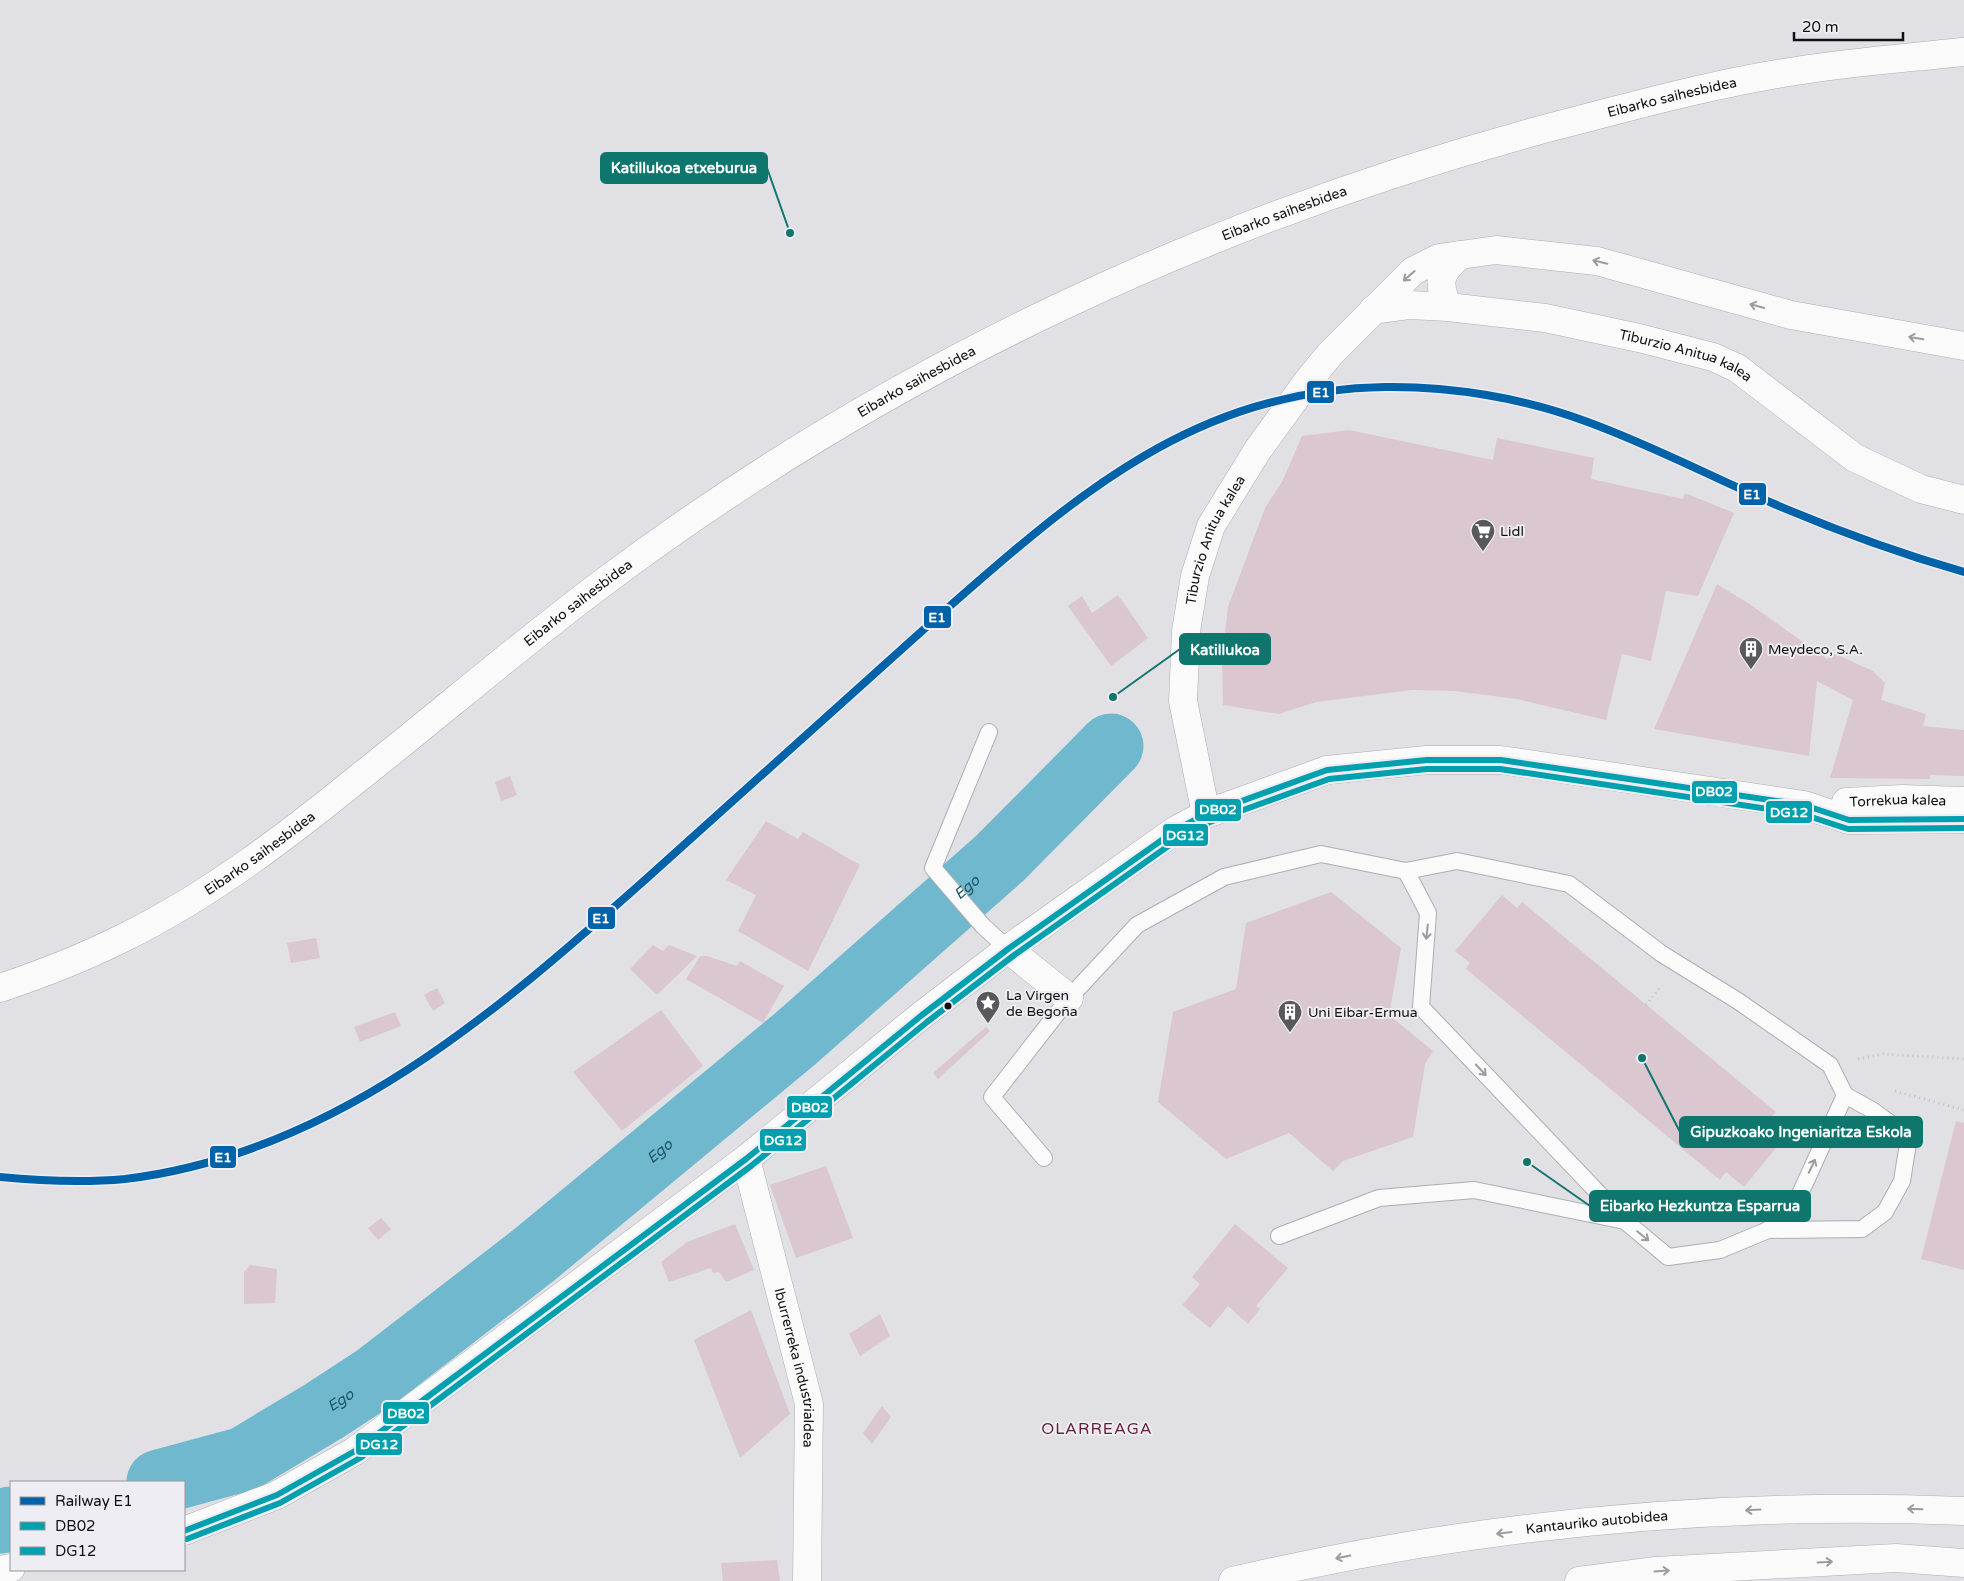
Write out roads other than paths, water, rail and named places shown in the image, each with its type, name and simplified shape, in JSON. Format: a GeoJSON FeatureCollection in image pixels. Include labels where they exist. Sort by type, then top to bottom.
{"type":"FeatureCollection","features":[{"type":"Feature","properties":{"kind":"main road","name":"Eibarko saihesbidea"},"geometry":{"type":"LineString","coordinates":[[0,988],[53,970],[127,937],[207,890],[302,824],[604,582],[764,471],[885,397],[1022,323],[1158,262],[1321,197],[1478,146],[1648,102],[1795,71],[1962,52]]}},
{"type":"Feature","properties":{"kind":"main road","name":"Tiburzio Anitua kalea"},"geometry":{"type":"LineString","coordinates":[[1206,814],[1183,701],[1186,631],[1194,576],[1211,526],[1257,451],[1307,382],[1330,354],[1413,271],[1439,258],[1496,250],[1597,260],[1791,315],[1964,346]]}},
{"type":"Feature","properties":{"kind":"main road"},"geometry":{"type":"LineString","coordinates":[[1448,307],[1441,292],[1440,279],[1450,263],[1460,255]]}},
{"type":"Feature","properties":{"kind":"main road","name":"Tiburzio Anitua kalea"},"geometry":{"type":"LineString","coordinates":[[1373,310],[1410,305],[1448,307],[1545,318],[1713,356],[1737,368],[1855,458],[1921,489],[1964,500]]}},
{"type":"Feature","properties":{"kind":"main road"},"geometry":{"type":"LineString","coordinates":[[185,1531],[277,1495],[356,1451],[746,1159],[922,1015],[1008,949],[1176,830],[1206,814],[1327,770],[1426,760],[1501,760],[1804,805],[1850,820],[1964,819]]}},
{"type":"Feature","properties":{"kind":"main road","name":"Torrekua kalea"},"geometry":{"type":"LineString","coordinates":[[1804,805],[1902,799],[1964,801]]}},
{"type":"Feature","properties":{"kind":"main road"},"geometry":{"type":"LineString","coordinates":[[1008,949],[1069,998]]}},
{"type":"Feature","properties":{"kind":"main road","name":"Iburrerreka industrialdea"},"geometry":{"type":"LineString","coordinates":[[746,1159],[809,1404],[807,1581]]}},
{"type":"Feature","properties":{"kind":"main road","name":"Kantauriko autobidea"},"geometry":{"type":"LineString","coordinates":[[1233,1581],[1402,1546],[1624,1517],[1784,1509],[1880,1508],[1964,1511]]}},
{"type":"Feature","properties":{"kind":"main road"},"geometry":{"type":"LineString","coordinates":[[1579,1581],[1656,1571],[1896,1558],[1964,1563]]}},
{"type":"Feature","properties":{"kind":"lane"},"geometry":{"type":"LineString","coordinates":[[989,732],[934,868],[983,926],[1008,949]]}},
{"type":"Feature","properties":{"kind":"lane"},"geometry":{"type":"LineString","coordinates":[[1044,1158],[992,1097],[1069,998],[1137,925],[1224,876],[1321,854],[1406,871],[1457,861],[1569,884],[1662,954],[1738,1001],[1830,1065],[1845,1095],[1872,1110],[1909,1137],[1902,1180],[1885,1212],[1862,1229],[1768,1230],[1720,1250],[1668,1257],[1625,1221],[1421,1007],[1428,914],[1406,871]]}},
{"type":"Feature","properties":{"kind":"lane"},"geometry":{"type":"LineString","coordinates":[[1768,1230],[1800,1194],[1845,1095]]}},
{"type":"Feature","properties":{"kind":"lane"},"geometry":{"type":"LineString","coordinates":[[1279,1236],[1379,1198],[1474,1190],[1625,1221]]}},
{"type":"Feature","properties":{"kind":"waterway","name":"Ego"},"geometry":{"type":"LineString","coordinates":[[163,1481],[244,1459],[324,1411],[376,1377],[534,1255],[795,1039],[1000,858],[1111,746]]}},
{"type":"Feature","properties":{"kind":"waterway","name":"Ego"},"geometry":{"type":"LineString","coordinates":[[0,1521],[10,1519]]}},
{"type":"Feature","properties":{"kind":"rail line","name":"E1"},"geometry":{"type":"LineString","coordinates":[[0,1177],[62,1181],[125,1179],[201,1164],[273,1140],[342,1108],[407,1070],[470,1026],[589,929],[942,613],[1041,528],[1091,490],[1142,457],[1197,429],[1254,407],[1317,393],[1385,387],[1461,391],[1512,400],[1561,413],[1609,430],[1819,522],[1891,549],[1964,572]]}},
{"type":"Feature","properties":{"kind":"place","name":"Katillukoa etxeburua"},"geometry":{"type":"Point","coordinates":[790,233]}},
{"type":"Feature","properties":{"kind":"place","name":"Lidl"},"geometry":{"type":"Point","coordinates":[1483,552]}},
{"type":"Feature","properties":{"kind":"place","name":"Meydeco, S.A."},"geometry":{"type":"Point","coordinates":[1751,670]}},
{"type":"Feature","properties":{"kind":"place","name":"Katillukoa"},"geometry":{"type":"Point","coordinates":[1113,697]}},
{"type":"Feature","properties":{"kind":"place","name":"La Virgen de Begoña"},"geometry":{"type":"Point","coordinates":[988,1024]}},
{"type":"Feature","properties":{"kind":"place","name":"Uni Eibar-Ermua"},"geometry":{"type":"Point","coordinates":[1290,1033]}},
{"type":"Feature","properties":{"kind":"place","name":"Gipuzkoako Ingeniaritza Eskola"},"geometry":{"type":"Point","coordinates":[1642,1058]}},
{"type":"Feature","properties":{"kind":"place","name":"Eibarko Hezkuntza Esparrua"},"geometry":{"type":"Point","coordinates":[1527,1162]}},
{"type":"Feature","properties":{"kind":"district","name":"OLARREAGA"},"geometry":{"type":"Point","coordinates":[1097,1428]}}]}
